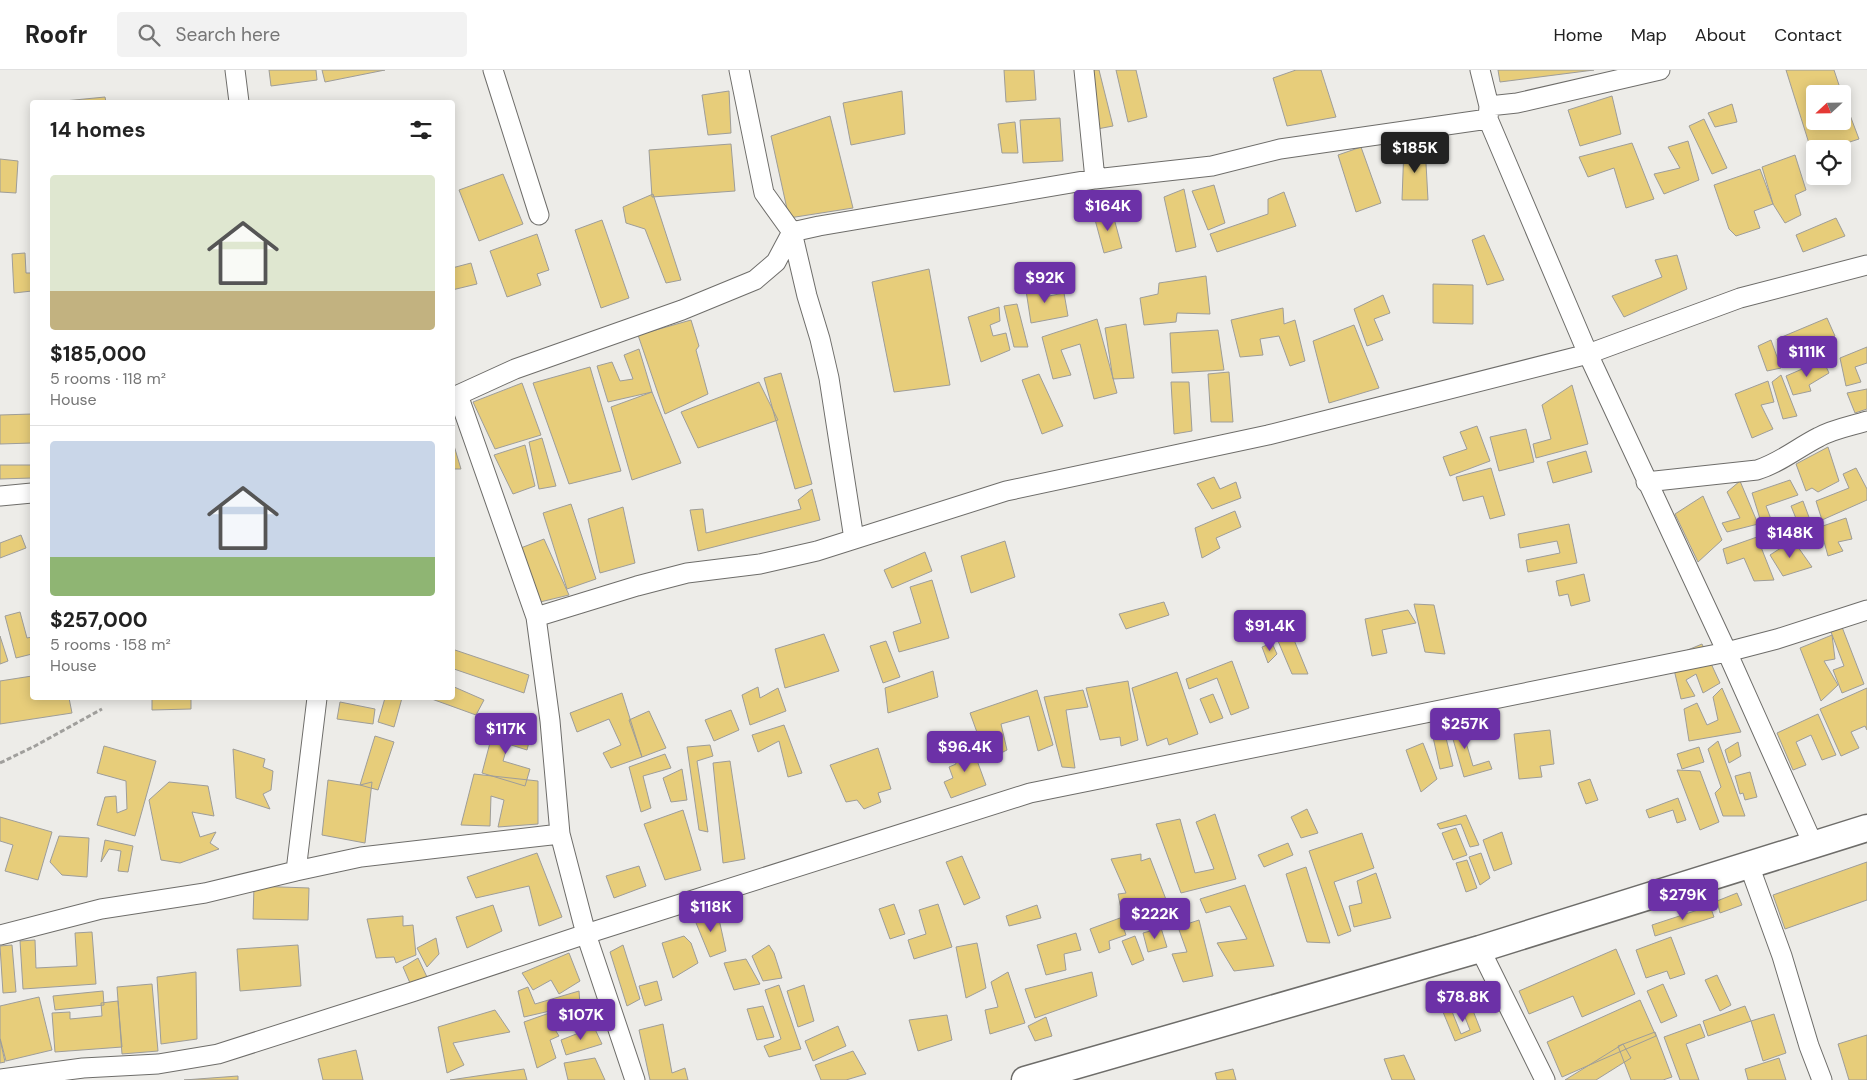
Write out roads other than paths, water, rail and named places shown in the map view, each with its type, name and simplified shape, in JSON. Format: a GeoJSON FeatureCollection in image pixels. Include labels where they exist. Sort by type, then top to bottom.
{"type":"FeatureCollection","features":[{"type":"Feature","properties":{"kind":"main road"},"geometry":{"type":"LineString","coordinates":[[1025,1080],[1480,949],[1867,828]]}},
{"type":"Feature","properties":{"kind":"street"},"geometry":{"type":"LineString","coordinates":[[235,70],[239,100]]}},
{"type":"Feature","properties":{"kind":"street"},"geometry":{"type":"LineString","coordinates":[[493,70],[538,214]]}},
{"type":"Feature","properties":{"kind":"street"},"geometry":{"type":"LineString","coordinates":[[738,70],[764,193],[792,232],[807,296],[820,339],[829,378],[854,539]]}},
{"type":"Feature","properties":{"kind":"street"},"geometry":{"type":"LineString","coordinates":[[1084,70],[1095,179]]}},
{"type":"Feature","properties":{"kind":"street"},"geometry":{"type":"LineString","coordinates":[[1480,70],[1489,112],[1588,354],[1814,844]]}},
{"type":"Feature","properties":{"kind":"street"},"geometry":{"type":"LineString","coordinates":[[635,1080],[586,934],[560,834],[550,721],[536,617],[455,396],[515,369],[682,310],[755,280],[776,262],[792,232],[829,224],[1095,179],[1212,166],[1280,149],[1489,112],[1517,103],[1660,70]]}},
{"type":"Feature","properties":{"kind":"street"},"geometry":{"type":"LineString","coordinates":[[536,617],[637,586],[687,573],[760,564],[817,551],[1006,491],[1268,435],[1588,354],[1740,298],[1867,266]]}},
{"type":"Feature","properties":{"kind":"street"},"geometry":{"type":"LineString","coordinates":[[1646,482],[1763,468],[1786,458],[1820,436],[1867,421]]}},
{"type":"Feature","properties":{"kind":"street"},"geometry":{"type":"LineString","coordinates":[[0,496],[30,493]]}},
{"type":"Feature","properties":{"kind":"street"},"geometry":{"type":"LineString","coordinates":[[0,1079],[83,1068],[158,1064],[218,1054],[586,934],[1030,793],[1727,652],[1777,639],[1867,610]]}},
{"type":"Feature","properties":{"kind":"street"},"geometry":{"type":"LineString","coordinates":[[296,871],[316,700]]}},
{"type":"Feature","properties":{"kind":"street"},"geometry":{"type":"LineString","coordinates":[[0,935],[101,909],[205,893],[361,857],[560,834]]}},
{"type":"Feature","properties":{"kind":"street"},"geometry":{"type":"LineString","coordinates":[[1749,865],[1782,956],[1809,1046],[1822,1080]]}},
{"type":"Feature","properties":{"kind":"street"},"geometry":{"type":"LineString","coordinates":[[1480,949],[1545,1080]]}}]}
